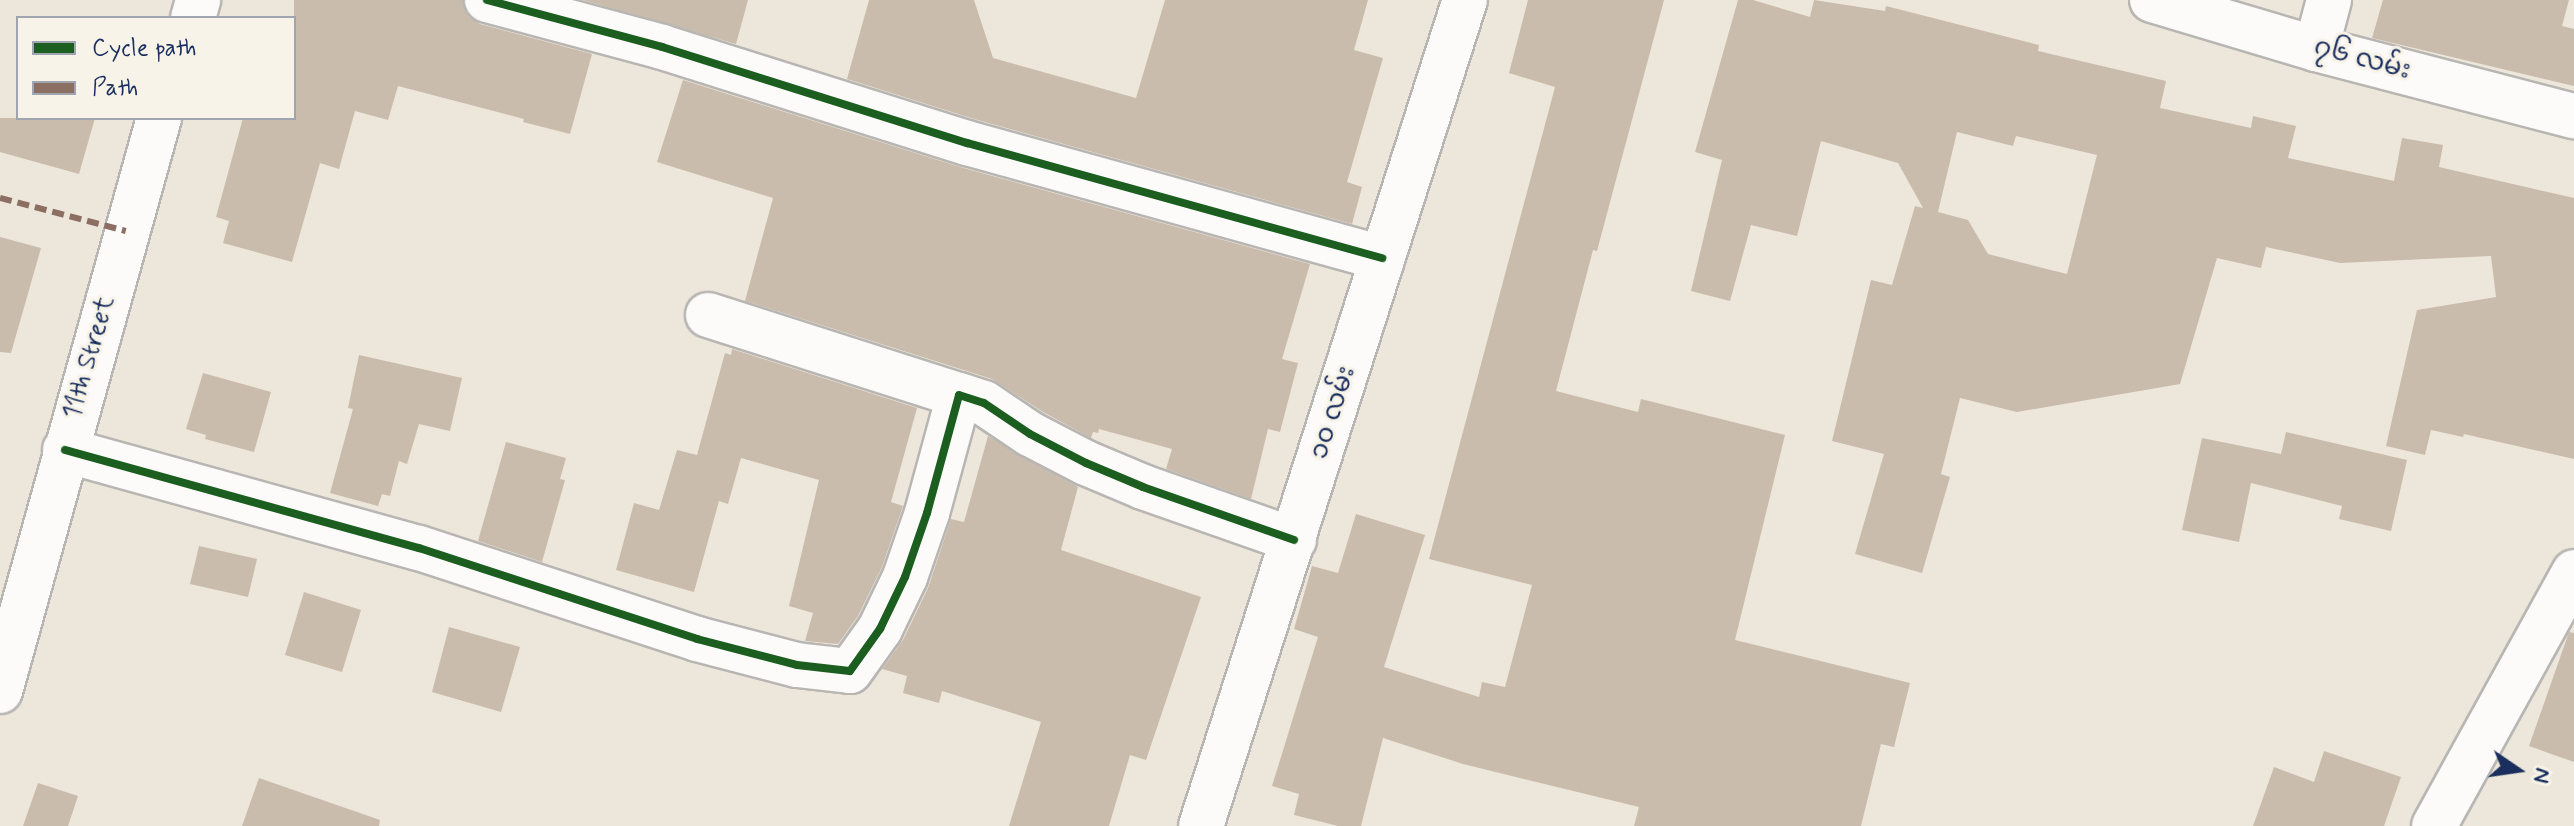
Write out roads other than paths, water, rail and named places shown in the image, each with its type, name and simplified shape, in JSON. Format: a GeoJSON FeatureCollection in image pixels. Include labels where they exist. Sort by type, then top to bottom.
{"type":"FeatureCollection","features":[{"type":"Feature","properties":{"kind":"street"},"geometry":{"type":"LineString","coordinates":[[487,0],[662,47],[967,143],[1382,258]]}},
{"type":"Feature","properties":{"kind":"street","name":"၁၀ လမ်း"},"geometry":{"type":"LineString","coordinates":[[1201,826],[1465,0]]}},
{"type":"Feature","properties":{"kind":"street","name":"၇၆ လမ်း"},"geometry":{"type":"LineString","coordinates":[[2152,0],[2316,49],[2574,116]]}},
{"type":"Feature","properties":{"kind":"street"},"geometry":{"type":"LineString","coordinates":[[2316,49],[2329,0]]}},
{"type":"Feature","properties":{"kind":"street","name":"11th Street"},"geometry":{"type":"LineString","coordinates":[[0,691],[158,120]]}},
{"type":"Feature","properties":{"kind":"street"},"geometry":{"type":"LineString","coordinates":[[708,315],[984,403],[1030,434],[1086,463],[1143,487],[1294,540]]}},
{"type":"Feature","properties":{"kind":"street"},"geometry":{"type":"LineString","coordinates":[[65,450],[419,548],[697,639],[797,665],[850,671],[880,629],[905,577],[927,513],[959,395]]}},
{"type":"Feature","properties":{"kind":"street"},"geometry":{"type":"LineString","coordinates":[[2434,826],[2574,572]]}}]}
